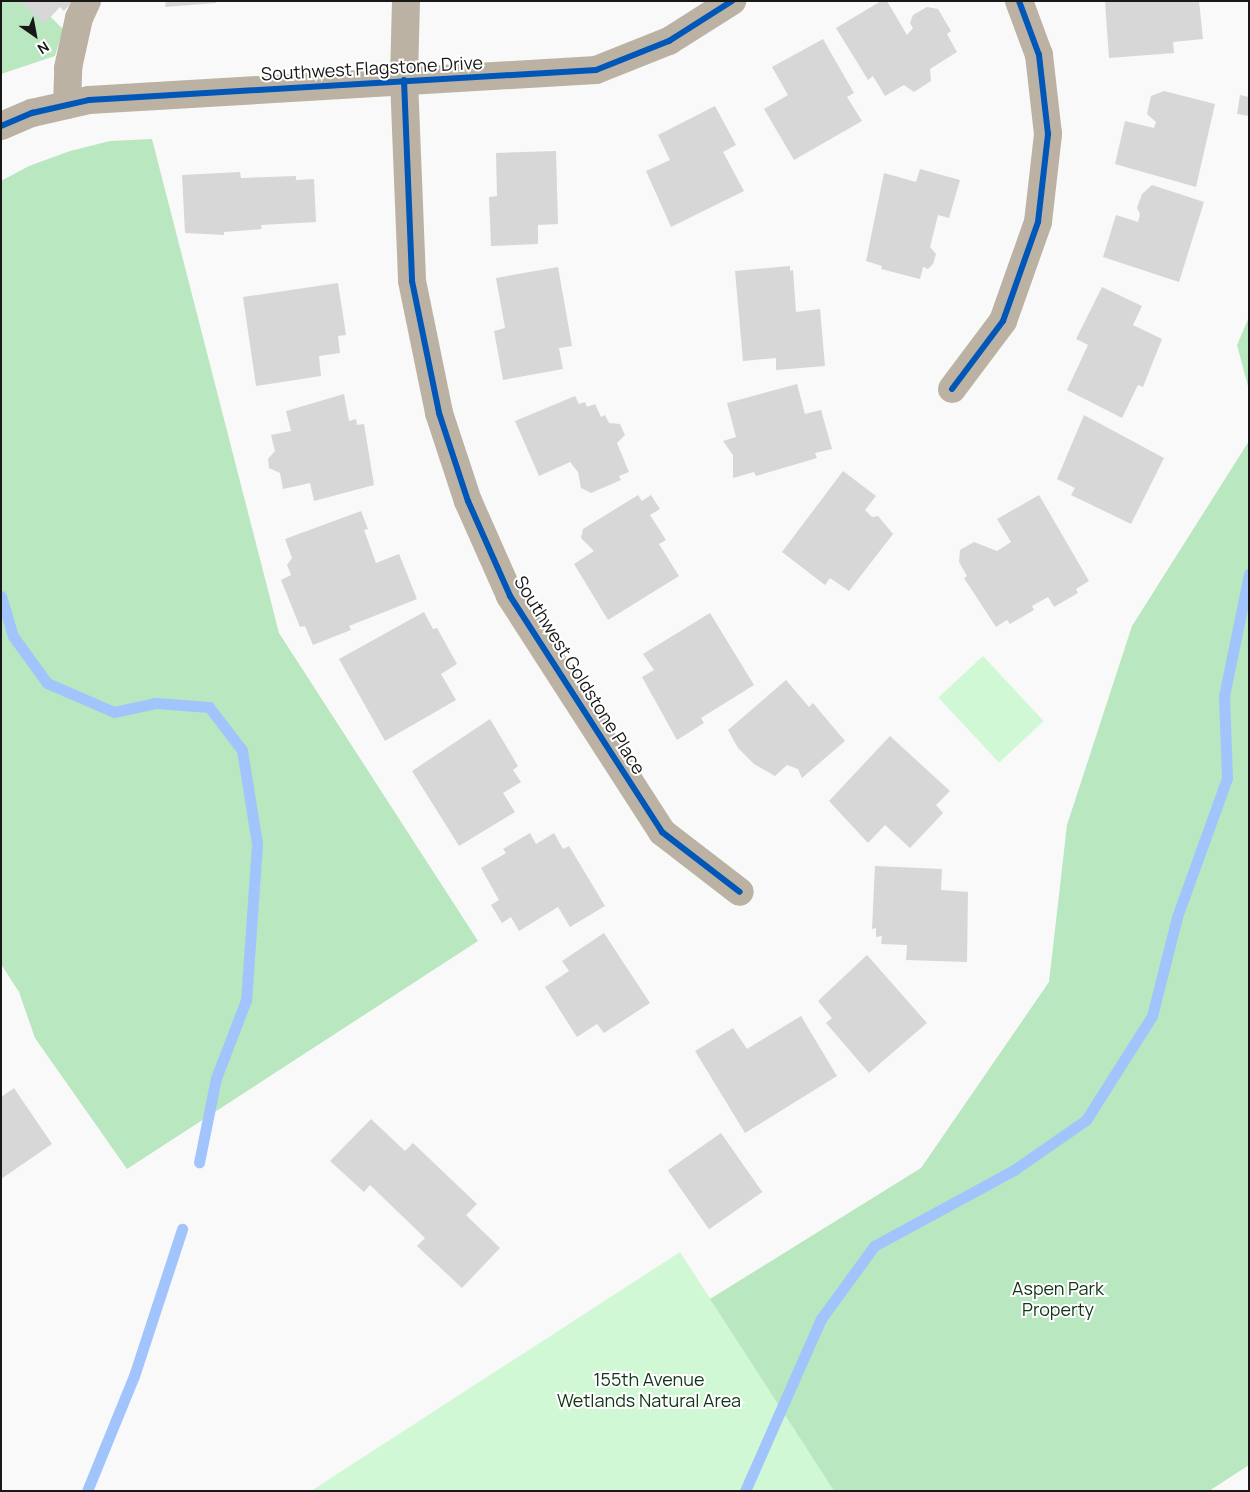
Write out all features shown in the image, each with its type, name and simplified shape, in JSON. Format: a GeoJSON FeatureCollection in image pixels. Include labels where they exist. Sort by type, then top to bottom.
{"type":"FeatureCollection","features":[{"type":"Feature","properties":{"kind":"street"},"geometry":{"type":"LineString","coordinates":[[67,105],[68,68],[79,18],[87,1]]}},
{"type":"Feature","properties":{"kind":"street","name":"Southwest Goldstone Place"},"geometry":{"type":"LineString","coordinates":[[406,1],[404,80],[412,281],[439,413],[468,502],[510,596],[662,832],[740,892]]}},
{"type":"Feature","properties":{"kind":"street","name":"Southwest Flagstone Drive"},"geometry":{"type":"LineString","coordinates":[[1,126],[32,113],[88,100],[596,70],[668,42],[732,1]]}},
{"type":"Feature","properties":{"kind":"street"},"geometry":{"type":"LineString","coordinates":[[952,389],[1003,321],[1038,222],[1048,134],[1039,55],[1019,1]]}},
{"type":"Feature","properties":{"kind":"green space"},"geometry":{"type":"Polygon","coordinates":[[[1,1],[34,1],[63,29],[55,56],[1,74],[1,1]]]}},
{"type":"Feature","properties":{"kind":"green space"},"geometry":{"type":"Polygon","coordinates":[[[152,139],[279,633],[478,941],[127,1169],[35,1038],[19,992],[1,964],[1,181],[29,166],[70,151],[110,141],[152,139]]]}},
{"type":"Feature","properties":{"kind":"green space"},"geometry":{"type":"Polygon","coordinates":[[[1249,317],[1249,390],[1237,345],[1249,317]]]}},
{"type":"Feature","properties":{"kind":"green space","name":"Aspen Park Property"},"geometry":{"type":"Polygon","coordinates":[[[1249,441],[1249,1465],[1209,1491],[834,1491],[710,1299],[921,1168],[1049,982],[1067,825],[1132,626],[1249,441]]]}},
{"type":"Feature","properties":{"kind":"green space"},"geometry":{"type":"Polygon","coordinates":[[[983,656],[1044,721],[999,763],[938,698],[983,656]]]}},
{"type":"Feature","properties":{"kind":"green space","name":"155th Avenue Wetlands Natural Area"},"geometry":{"type":"Polygon","coordinates":[[[680,1252],[834,1491],[311,1491],[680,1252]]]}},
{"type":"Feature","properties":{"kind":"building"},"geometry":{"type":"Polygon","coordinates":[[[20,1],[73,1],[64,11],[60,7],[44,24],[20,1]]]}},
{"type":"Feature","properties":{"kind":"building"},"geometry":{"type":"Polygon","coordinates":[[[166,1],[216,1],[216,3],[165,7],[166,1]]]}},
{"type":"Feature","properties":{"kind":"building"},"geometry":{"type":"Polygon","coordinates":[[[881,1],[887,1],[907,35],[913,28],[910,23],[913,15],[927,7],[938,9],[951,31],[947,34],[957,52],[930,69],[931,81],[914,92],[904,85],[885,96],[873,76],[868,80],[836,28],[881,1]]]}},
{"type":"Feature","properties":{"kind":"building"},"geometry":{"type":"Polygon","coordinates":[[[1105,1],[1199,1],[1203,39],[1173,42],[1174,53],[1109,58],[1105,1]]]}},
{"type":"Feature","properties":{"kind":"building"},"geometry":{"type":"Polygon","coordinates":[[[823,39],[854,93],[847,97],[862,121],[794,160],[764,109],[788,95],[772,67],[823,39]]]}},
{"type":"Feature","properties":{"kind":"building"},"geometry":{"type":"Polygon","coordinates":[[[1164,91],[1215,104],[1196,187],[1115,164],[1125,121],[1154,128],[1156,122],[1147,114],[1151,96],[1164,91]]]}},
{"type":"Feature","properties":{"kind":"building"},"geometry":{"type":"Polygon","coordinates":[[[1240,95],[1249,97],[1249,116],[1237,114],[1240,95]]]}},
{"type":"Feature","properties":{"kind":"building"},"geometry":{"type":"Polygon","coordinates":[[[715,106],[736,145],[723,152],[744,191],[671,227],[646,171],[670,160],[658,135],[715,106]]]}},
{"type":"Feature","properties":{"kind":"building"},"geometry":{"type":"Polygon","coordinates":[[[556,151],[558,224],[538,225],[538,244],[491,246],[489,197],[497,196],[496,153],[556,151]]]}},
{"type":"Feature","properties":{"kind":"building"},"geometry":{"type":"Polygon","coordinates":[[[920,169],[960,180],[949,218],[938,215],[930,247],[936,254],[933,264],[928,269],[923,267],[920,279],[881,269],[882,266],[866,261],[884,173],[916,182],[920,169]]]}},
{"type":"Feature","properties":{"kind":"building"},"geometry":{"type":"Polygon","coordinates":[[[240,172],[241,178],[296,176],[296,180],[314,179],[316,222],[261,225],[262,229],[224,232],[224,235],[185,233],[182,175],[240,172]]]}},
{"type":"Feature","properties":{"kind":"building"},"geometry":{"type":"Polygon","coordinates":[[[1152,185],[1204,202],[1179,282],[1103,257],[1116,215],[1138,222],[1140,214],[1137,208],[1142,194],[1152,185]]]}},
{"type":"Feature","properties":{"kind":"building"},"geometry":{"type":"Polygon","coordinates":[[[790,266],[790,271],[793,270],[796,312],[820,309],[825,366],[776,370],[776,358],[743,361],[735,271],[790,266]]]}},
{"type":"Feature","properties":{"kind":"building"},"geometry":{"type":"Polygon","coordinates":[[[558,267],[572,346],[559,348],[563,369],[503,380],[494,331],[505,328],[496,278],[558,267]]]}},
{"type":"Feature","properties":{"kind":"building"},"geometry":{"type":"Polygon","coordinates":[[[338,283],[346,335],[338,336],[340,353],[319,356],[321,376],[256,386],[243,297],[338,283]]]}},
{"type":"Feature","properties":{"kind":"building"},"geometry":{"type":"Polygon","coordinates":[[[1102,287],[1142,306],[1133,325],[1162,339],[1143,387],[1138,385],[1122,418],[1067,390],[1088,345],[1076,339],[1102,287]]]}},
{"type":"Feature","properties":{"kind":"building"},"geometry":{"type":"Polygon","coordinates":[[[797,384],[805,414],[821,410],[832,449],[815,453],[817,458],[756,476],[754,472],[733,478],[733,455],[723,441],[736,437],[727,403],[797,384]]]}},
{"type":"Feature","properties":{"kind":"building"},"geometry":{"type":"Polygon","coordinates":[[[344,394],[349,421],[356,419],[357,425],[364,424],[374,485],[314,501],[310,483],[283,489],[280,473],[269,468],[268,459],[275,451],[271,435],[291,431],[286,411],[344,394]]]}},
{"type":"Feature","properties":{"kind":"building"},"geometry":{"type":"Polygon","coordinates":[[[575,396],[579,404],[585,402],[587,407],[595,404],[601,417],[605,415],[609,423],[620,424],[625,435],[617,443],[629,472],[619,476],[621,480],[591,493],[581,488],[578,472],[570,462],[539,476],[515,421],[575,396]]]}},
{"type":"Feature","properties":{"kind":"building"},"geometry":{"type":"Polygon","coordinates":[[[1084,415],[1164,458],[1131,524],[1071,495],[1075,488],[1057,479],[1084,415]]]}},
{"type":"Feature","properties":{"kind":"building"},"geometry":{"type":"Polygon","coordinates":[[[843,471],[876,496],[865,510],[872,517],[878,516],[893,534],[849,591],[830,578],[825,585],[782,552],[843,471]]]}},
{"type":"Feature","properties":{"kind":"building"},"geometry":{"type":"Polygon","coordinates":[[[638,495],[642,501],[651,495],[660,509],[650,515],[666,540],[659,544],[679,576],[608,620],[574,564],[594,551],[581,538],[583,529],[638,495]]]}},
{"type":"Feature","properties":{"kind":"building"},"geometry":{"type":"Polygon","coordinates":[[[1039,495],[1089,581],[1076,589],[1078,593],[1054,607],[1048,597],[1032,606],[1034,610],[1010,624],[1007,620],[996,627],[964,578],[967,576],[959,562],[960,550],[974,542],[997,551],[1011,542],[997,519],[1039,495]]]}},
{"type":"Feature","properties":{"kind":"building"},"geometry":{"type":"Polygon","coordinates":[[[361,511],[368,529],[364,530],[376,563],[399,554],[417,599],[349,626],[351,630],[313,645],[305,626],[300,627],[281,580],[291,575],[287,565],[292,558],[285,539],[361,511]]]}},
{"type":"Feature","properties":{"kind":"building"},"geometry":{"type":"Polygon","coordinates":[[[424,612],[433,629],[437,628],[457,664],[441,674],[456,700],[385,741],[339,659],[424,612]]]}},
{"type":"Feature","properties":{"kind":"building"},"geometry":{"type":"Polygon","coordinates":[[[710,613],[754,685],[701,718],[704,723],[677,740],[642,677],[654,670],[643,654],[710,613]]]}},
{"type":"Feature","properties":{"kind":"building"},"geometry":{"type":"Polygon","coordinates":[[[786,680],[809,707],[813,703],[845,741],[802,778],[798,769],[787,765],[775,776],[754,764],[738,748],[728,730],[786,680]]]}},
{"type":"Feature","properties":{"kind":"building"},"geometry":{"type":"Polygon","coordinates":[[[490,719],[518,766],[513,770],[521,782],[503,793],[515,812],[459,846],[412,771],[490,719]]]}},
{"type":"Feature","properties":{"kind":"building"},"geometry":{"type":"Polygon","coordinates":[[[890,736],[950,791],[936,805],[943,813],[910,848],[885,825],[868,843],[829,801],[890,736]]]}},
{"type":"Feature","properties":{"kind":"building"},"geometry":{"type":"Polygon","coordinates":[[[530,833],[536,844],[554,833],[563,849],[569,846],[605,906],[570,927],[558,907],[519,931],[511,917],[502,923],[491,905],[499,900],[481,868],[506,853],[503,849],[530,833]]]}},
{"type":"Feature","properties":{"kind":"building"},"geometry":{"type":"Polygon","coordinates":[[[875,866],[942,869],[941,890],[968,892],[967,962],[906,960],[907,945],[881,944],[882,936],[876,937],[876,928],[872,929],[875,866]]]}},
{"type":"Feature","properties":{"kind":"building"},"geometry":{"type":"Polygon","coordinates":[[[604,933],[650,1003],[604,1033],[597,1024],[577,1037],[545,987],[569,971],[562,961],[604,933]]]}},
{"type":"Feature","properties":{"kind":"building"},"geometry":{"type":"Polygon","coordinates":[[[867,955],[927,1023],[869,1073],[826,1023],[832,1018],[818,1001],[867,955]]]}},
{"type":"Feature","properties":{"kind":"building"},"geometry":{"type":"Polygon","coordinates":[[[801,1016],[837,1076],[745,1133],[695,1051],[733,1028],[747,1049],[801,1016]]]}},
{"type":"Feature","properties":{"kind":"building"},"geometry":{"type":"Polygon","coordinates":[[[14,1088],[52,1144],[1,1179],[1,1097],[14,1088]]]}},
{"type":"Feature","properties":{"kind":"building"},"geometry":{"type":"Polygon","coordinates":[[[371,1119],[405,1151],[413,1143],[477,1204],[466,1215],[500,1248],[462,1288],[417,1246],[425,1238],[370,1185],[364,1192],[330,1161],[371,1119]]]}},
{"type":"Feature","properties":{"kind":"building"},"geometry":{"type":"Polygon","coordinates":[[[721,1133],[762,1192],[709,1229],[668,1170],[721,1133]]]}},
{"type":"Feature","properties":{"kind":"waterway"},"geometry":{"type":"LineString","coordinates":[[745,1491],[821,1319],[874,1246],[1014,1170],[1086,1120],[1152,1016],[1177,917],[1227,778],[1224,696],[1249,574]]}},
{"type":"Feature","properties":{"kind":"waterway"},"geometry":{"type":"LineString","coordinates":[[1,596],[13,636],[47,683],[114,712],[156,703],[209,707],[242,750],[257,844],[246,1000],[216,1078],[199,1162]]}},
{"type":"Feature","properties":{"kind":"waterway"},"geometry":{"type":"LineString","coordinates":[[87,1491],[134,1376],[182,1229]]}},
{"type":"Feature","properties":{"kind":"cycle path"},"geometry":{"type":"LineString","coordinates":[[1,126],[32,113],[89,100],[596,70],[669,41],[732,1]]}},
{"type":"Feature","properties":{"kind":"cycle path"},"geometry":{"type":"LineString","coordinates":[[952,389],[1003,321],[1038,222],[1048,134],[1039,55],[1019,1]]}},
{"type":"Feature","properties":{"kind":"cycle path"},"geometry":{"type":"LineString","coordinates":[[404,80],[412,281],[439,413],[468,501],[510,596],[662,832],[740,892]]}}]}
